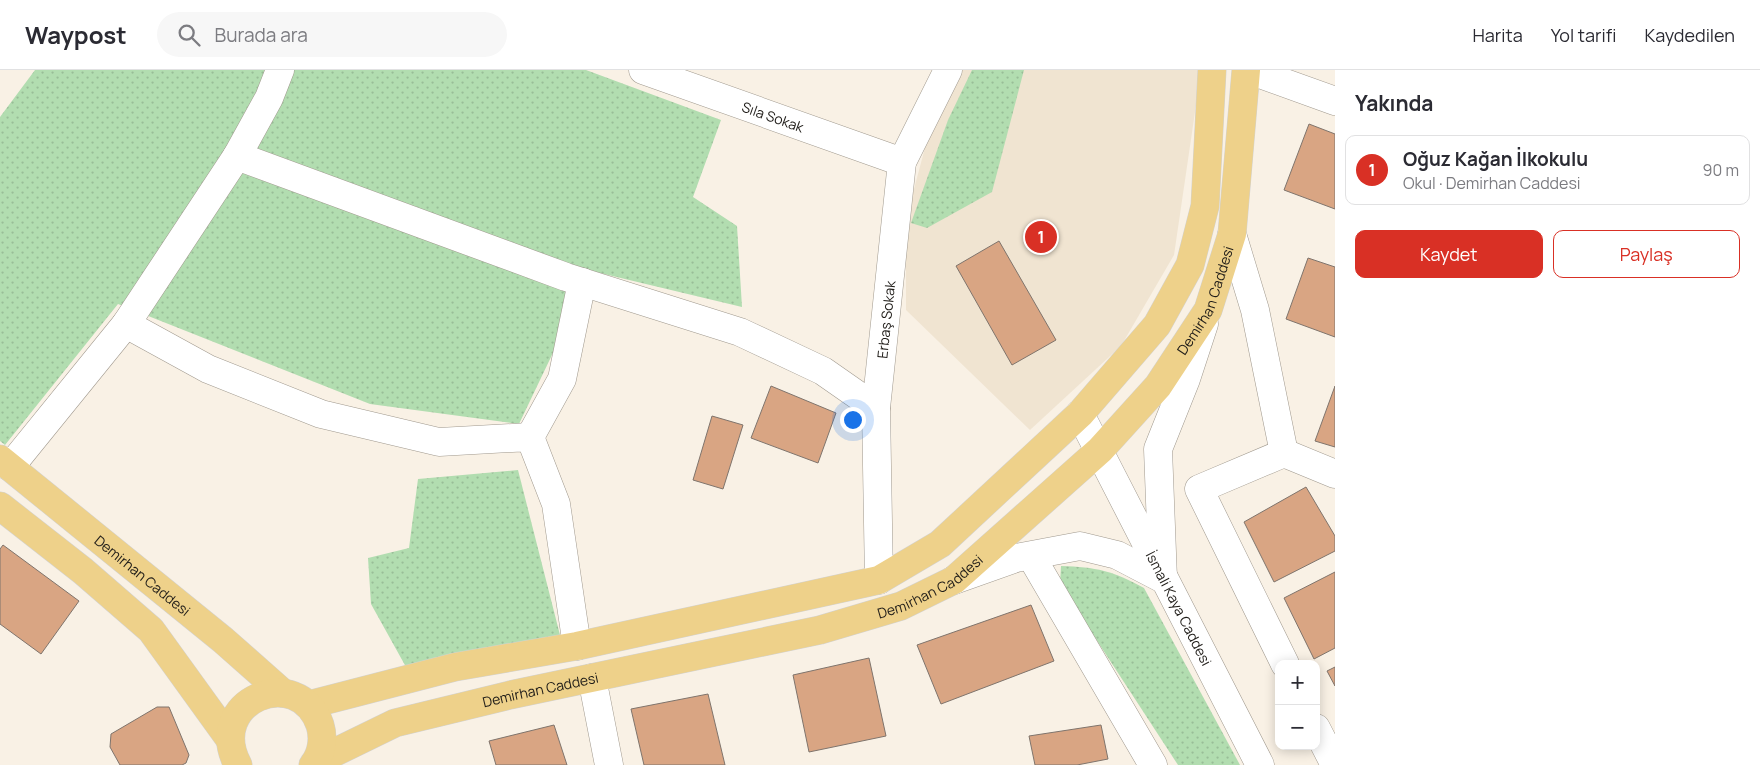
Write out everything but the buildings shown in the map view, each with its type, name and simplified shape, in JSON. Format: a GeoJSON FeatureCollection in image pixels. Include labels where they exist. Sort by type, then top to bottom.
{"type":"FeatureCollection","features":[{"type":"Feature","properties":{"kind":"main road","name":"Demirhan Caddesi"},"geometry":{"type":"LineString","coordinates":[[5,463],[223,640],[283,693],[296,697],[308,705],[455,667],[577,646],[879,580],[940,544],[1080,414],[1157,326],[1190,265],[1205,206],[1212,70]]}},
{"type":"Feature","properties":{"kind":"main road","name":"Demirhan Caddesi"},"geometry":{"type":"LineString","coordinates":[[315,763],[395,723],[592,678],[820,630],[902,606],[954,580],[1100,450],[1158,386],[1208,310],[1232,234],[1248,70]]}},
{"type":"Feature","properties":{"kind":"main road"},"geometry":{"type":"LineString","coordinates":[[0,506],[83,571],[151,630],[229,738]]}},
{"type":"Feature","properties":{"kind":"main road"},"geometry":{"type":"LineString","coordinates":[[238,765],[232,754],[229,738],[232,723],[236,716],[252,699],[267,693],[283,693]]}},
{"type":"Feature","properties":{"kind":"main road"},"geometry":{"type":"LineString","coordinates":[[308,705],[317,717],[322,731],[322,747],[315,763]]}},
{"type":"Feature","properties":{"kind":"street"},"geometry":{"type":"LineString","coordinates":[[5,463],[126,324],[237,156],[269,98],[280,70]]}},
{"type":"Feature","properties":{"kind":"street","name":"Sıla Sokak"},"geometry":{"type":"LineString","coordinates":[[643,70],[902,162]]}},
{"type":"Feature","properties":{"kind":"street","name":"Erbaş Sokak"},"geometry":{"type":"LineString","coordinates":[[879,580],[876,408],[902,162],[948,70]]}},
{"type":"Feature","properties":{"kind":"street"},"geometry":{"type":"LineString","coordinates":[[1248,70],[1335,101]]}},
{"type":"Feature","properties":{"kind":"street"},"geometry":{"type":"LineString","coordinates":[[237,156],[582,282],[740,332],[823,371],[876,408]]}},
{"type":"Feature","properties":{"kind":"street"},"geometry":{"type":"LineString","coordinates":[[1232,234],[1255,310],[1284,453]]}},
{"type":"Feature","properties":{"kind":"street"},"geometry":{"type":"LineString","coordinates":[[530,437],[562,379],[582,282]]}},
{"type":"Feature","properties":{"kind":"street"},"geometry":{"type":"LineString","coordinates":[[954,580],[1031,556],[1080,546],[1117,555],[1163,579],[1158,448],[1186,379],[1208,310]]}},
{"type":"Feature","properties":{"kind":"street"},"geometry":{"type":"LineString","coordinates":[[126,324],[208,369],[321,414],[439,442],[530,437]]}},
{"type":"Feature","properties":{"kind":"street","name":"İsmali Kaya Caddesi"},"geometry":{"type":"LineString","coordinates":[[1080,414],[1260,765]]}},
{"type":"Feature","properties":{"kind":"street"},"geometry":{"type":"LineString","coordinates":[[530,437],[556,504],[577,646]]}},
{"type":"Feature","properties":{"kind":"street"},"geometry":{"type":"LineString","coordinates":[[1283,660],[1199,490],[1284,453],[1335,474]]}},
{"type":"Feature","properties":{"kind":"street"},"geometry":{"type":"LineString","coordinates":[[1031,556],[1153,765]]}},
{"type":"Feature","properties":{"kind":"street"},"geometry":{"type":"LineString","coordinates":[[592,678],[608,765]]}},
{"type":"Feature","properties":{"kind":"street"},"geometry":{"type":"LineString","coordinates":[[1320,736],[1335,765]]}},
{"type":"Feature","properties":{"kind":"shaded area"},"geometry":{"type":"Polygon","coordinates":[[[960,70],[1199,70],[1200,78],[1174,255],[1121,346],[1030,430],[906,310],[906,219],[930,129],[960,70]]]}},
{"type":"Feature","properties":{"kind":"green space"},"geometry":{"type":"Polygon","coordinates":[[[35,70],[586,70],[721,120],[693,197],[737,226],[742,307],[579,268],[561,336],[519,424],[370,404],[118,304],[5,445],[0,441],[0,117],[35,70]]]}},
{"type":"Feature","properties":{"kind":"green space"},"geometry":{"type":"Polygon","coordinates":[[[972,70],[1024,70],[992,192],[927,228],[911,223],[948,120],[972,70]]]}},
{"type":"Feature","properties":{"kind":"green space"},"geometry":{"type":"Polygon","coordinates":[[[518,470],[561,639],[406,667],[371,604],[368,558],[409,548],[418,479],[518,470]]]}},
{"type":"Feature","properties":{"kind":"green space"},"geometry":{"type":"Polygon","coordinates":[[[1061,566],[1084,567],[1104,571],[1144,588],[1240,765],[1178,765],[1060,584],[1061,566]]]}},
{"type":"Feature","properties":{"kind":"place","name":"Oğuz Kağan İlkokulu"},"geometry":{"type":"Point","coordinates":[1041,237]}}]}
